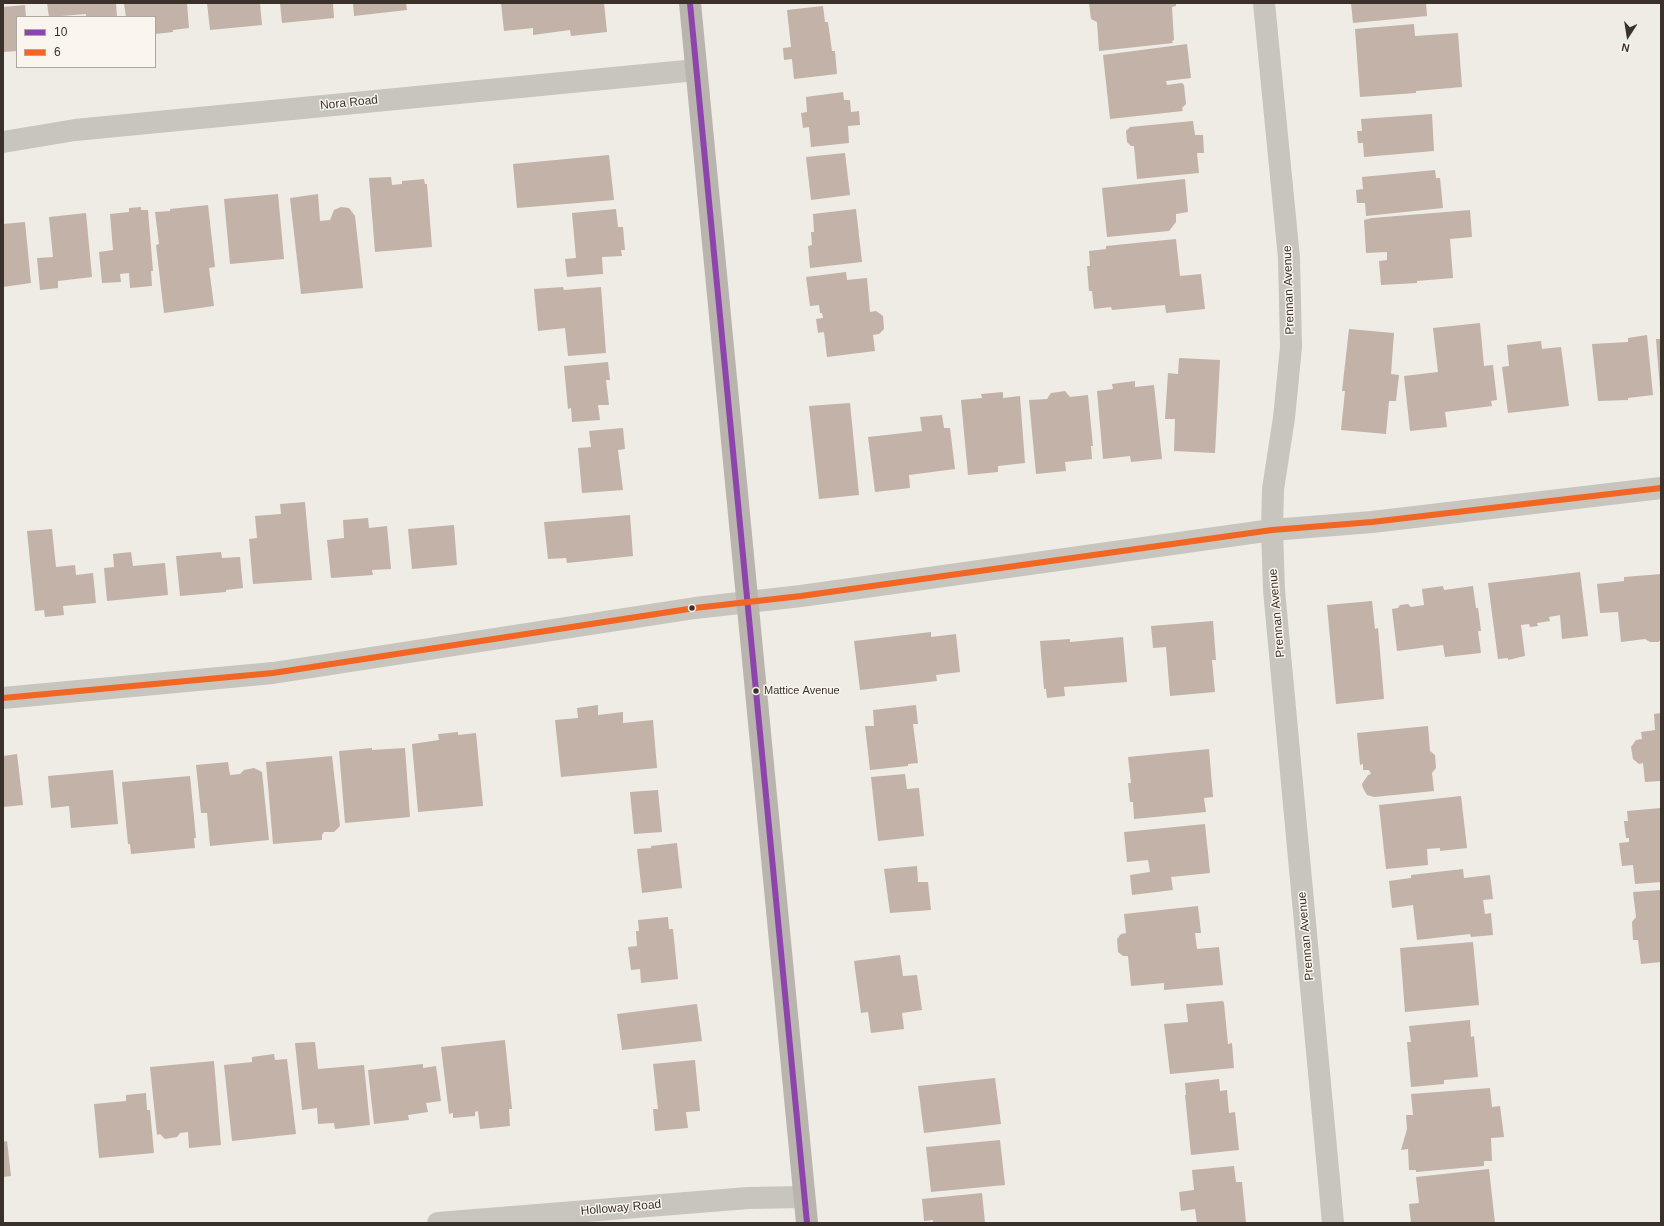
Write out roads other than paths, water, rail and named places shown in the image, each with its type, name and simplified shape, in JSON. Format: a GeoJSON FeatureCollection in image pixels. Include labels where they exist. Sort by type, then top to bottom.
{"type":"FeatureCollection","features":[{"type":"Feature","properties":{"kind":"main road"},"geometry":{"type":"LineString","coordinates":[[690,3],[807,1223]]}},
{"type":"Feature","properties":{"kind":"street","name":"Prennan Avenue"},"geometry":{"type":"LineString","coordinates":[[1264,3],[1289,258],[1291,340],[1284,418],[1273,489],[1272,530],[1274,590],[1333,1223]]}},
{"type":"Feature","properties":{"kind":"street","name":"Nora Road"},"geometry":{"type":"LineString","coordinates":[[3,142],[76,130],[696,70]]}},
{"type":"Feature","properties":{"kind":"street"},"geometry":{"type":"LineString","coordinates":[[3,698],[273,673],[695,608],[802,596],[1272,530],[1372,522],[1661,488]]}},
{"type":"Feature","properties":{"kind":"street","name":"Holloway Road"},"geometry":{"type":"LineString","coordinates":[[438,1223],[748,1198],[804,1197]]}},
{"type":"Feature","properties":{"kind":"place","name":"Mattice Avenue"},"geometry":{"type":"Point","coordinates":[756,691]}}]}
